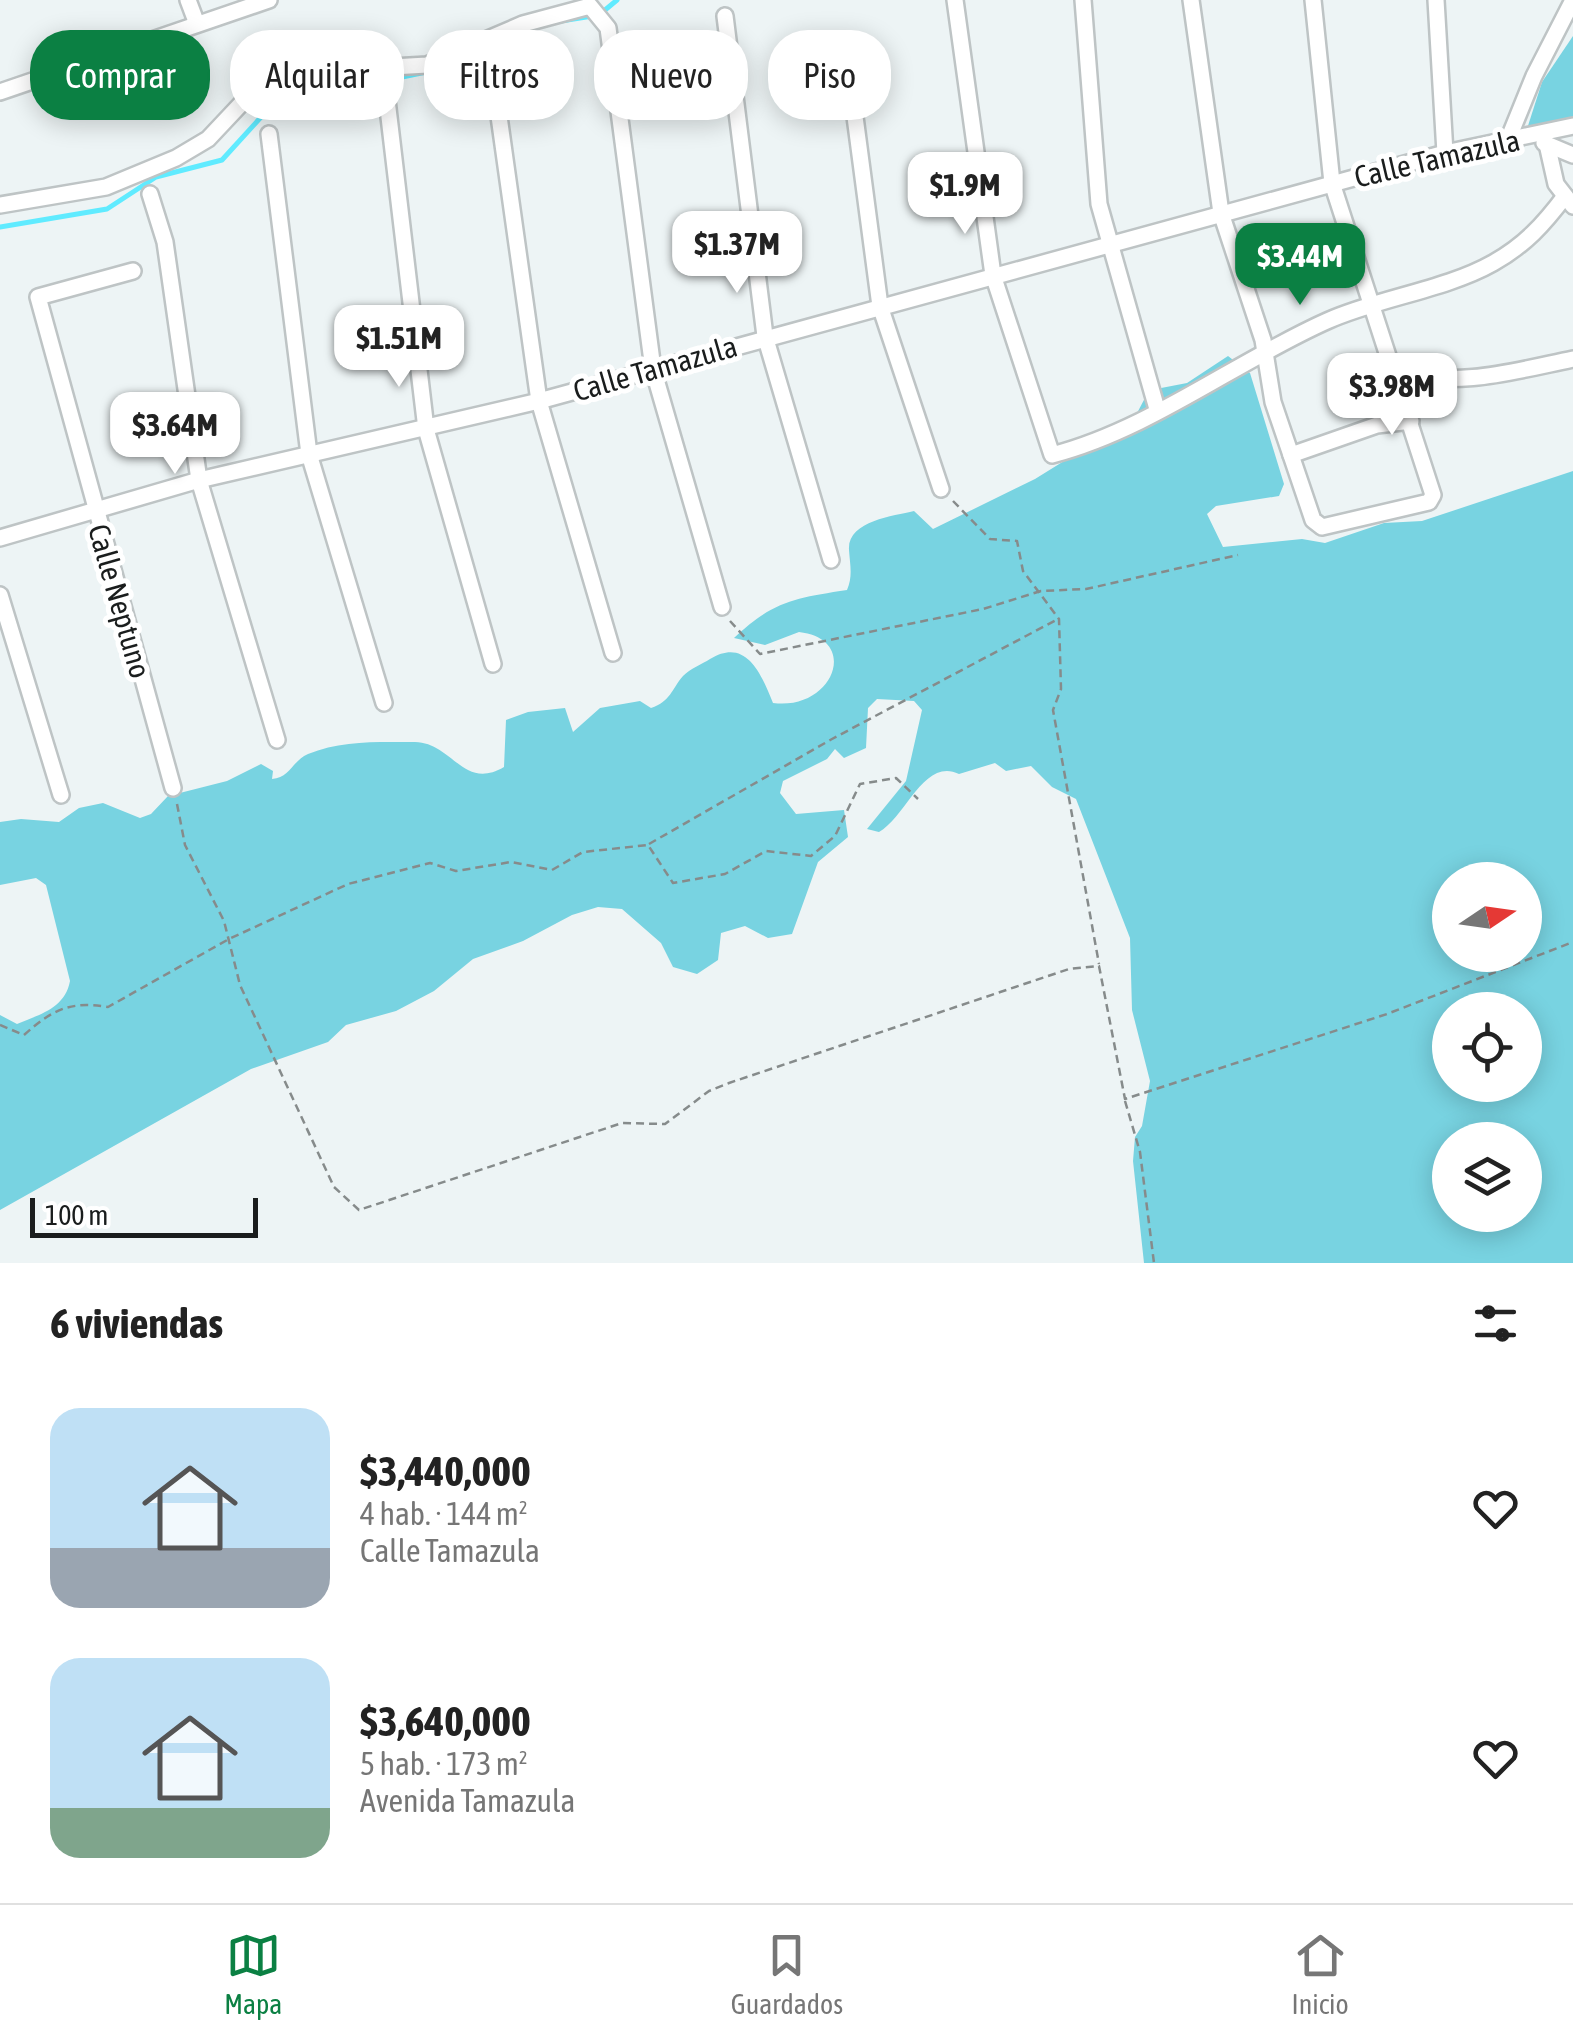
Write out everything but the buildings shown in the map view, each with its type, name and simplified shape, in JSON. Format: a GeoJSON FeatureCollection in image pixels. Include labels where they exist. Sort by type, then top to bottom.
{"type":"FeatureCollection","features":[{"type":"Feature","properties":{"kind":"street"},"geometry":{"type":"LineString","coordinates":[[188,0],[196,24]]}},
{"type":"Feature","properties":{"kind":"street"},"geometry":{"type":"LineString","coordinates":[[0,92],[268,0]]}},
{"type":"Feature","properties":{"kind":"street"},"geometry":{"type":"LineString","coordinates":[[955,0],[993,275],[1052,455],[1109,436],[1265,349],[1334,318],[1490,265],[1535,236],[1569,201],[1556,184],[1548,144]]}},
{"type":"Feature","properties":{"kind":"street"},"geometry":{"type":"LineString","coordinates":[[1084,0],[1099,204],[1157,410]]}},
{"type":"Feature","properties":{"kind":"street"},"geometry":{"type":"LineString","coordinates":[[1191,0],[1221,213],[1265,349],[1270,392],[1312,520],[1322,527],[1428,502],[1433,495],[1332,183],[1313,0]]}},
{"type":"Feature","properties":{"kind":"street"},"geometry":{"type":"LineString","coordinates":[[1436,0],[1444,152]]}},
{"type":"Feature","properties":{"kind":"street"},"geometry":{"type":"LineString","coordinates":[[1573,0],[1534,76],[1516,139],[1548,144],[1573,155]]}},
{"type":"Feature","properties":{"kind":"street"},"geometry":{"type":"LineString","coordinates":[[0,206],[106,187],[176,158],[208,139],[256,88],[287,73],[427,65],[523,24],[595,3],[608,28],[653,369],[722,607]]}},
{"type":"Feature","properties":{"kind":"street"},"geometry":{"type":"LineString","coordinates":[[724,16],[765,336],[831,560]]}},
{"type":"Feature","properties":{"kind":"street"},"geometry":{"type":"LineString","coordinates":[[389,120],[426,429],[493,664]]}},
{"type":"Feature","properties":{"kind":"street"},"geometry":{"type":"LineString","coordinates":[[500,120],[539,400],[613,653]]}},
{"type":"Feature","properties":{"kind":"street"},"geometry":{"type":"LineString","coordinates":[[855,120],[880,306],[941,489]]}},
{"type":"Feature","properties":{"kind":"street","name":"Calle Tamazula"},"geometry":{"type":"LineString","coordinates":[[0,538],[199,480],[539,400],[1444,152],[1573,126]]}},
{"type":"Feature","properties":{"kind":"street"},"geometry":{"type":"LineString","coordinates":[[270,134],[309,454],[384,702]]}},
{"type":"Feature","properties":{"kind":"street"},"geometry":{"type":"LineString","coordinates":[[150,194],[166,242],[199,480],[277,740]]}},
{"type":"Feature","properties":{"kind":"street","name":"Calle Neptuno"},"geometry":{"type":"LineString","coordinates":[[133,271],[38,297],[173,788]]}},
{"type":"Feature","properties":{"kind":"street"},"geometry":{"type":"LineString","coordinates":[[1396,372],[1468,379],[1573,359]]}},
{"type":"Feature","properties":{"kind":"street"},"geometry":{"type":"LineString","coordinates":[[1291,455],[1377,425],[1411,421]]}},
{"type":"Feature","properties":{"kind":"street"},"geometry":{"type":"LineString","coordinates":[[0,595],[61,795]]}},
{"type":"Feature","properties":{"kind":"path"},"geometry":{"type":"LineString","coordinates":[[941,489],[990,538],[1018,541],[1023,571],[1059,619],[1060,689],[1052,710],[1125,1099],[1140,1152],[1154,1263]]}},
{"type":"Feature","properties":{"kind":"path"},"geometry":{"type":"LineString","coordinates":[[722,607],[760,654],[983,610],[1040,591],[1086,588],[1238,555]]}},
{"type":"Feature","properties":{"kind":"path"},"geometry":{"type":"LineString","coordinates":[[0,1025],[24,1035],[40,1021],[76,1002],[108,1007],[229,940],[348,884],[430,863],[456,872],[511,862],[552,870],[583,852],[648,845],[832,739],[1059,619]]}},
{"type":"Feature","properties":{"kind":"path"},"geometry":{"type":"LineString","coordinates":[[648,845],[672,883],[726,874],[766,851],[811,856],[835,836],[860,784],[896,778],[918,799]]}},
{"type":"Feature","properties":{"kind":"path"},"geometry":{"type":"LineString","coordinates":[[173,788],[185,845],[229,940],[240,985],[334,1188],[359,1210],[622,1123],[665,1124],[695,1100],[728,1084],[1070,970],[1099,966]]}},
{"type":"Feature","properties":{"kind":"path"},"geometry":{"type":"LineString","coordinates":[[1125,1099],[1387,1014],[1573,942]]}},
{"type":"Feature","properties":{"kind":"shaded area"},"geometry":{"type":"Polygon","coordinates":[[[1573,36],[1573,120],[1526,132],[1542,82],[1573,36]]]}},
{"type":"Feature","properties":{"kind":"shaded area"},"geometry":{"type":"Polygon","coordinates":[[[1228,356],[1250,373],[1284,484],[1279,496],[1216,506],[1207,514],[1223,547],[1302,539],[1325,543],[1384,523],[1422,521],[1573,471],[1573,1263],[1144,1263],[1133,1161],[1135,1137],[1142,1126],[1150,1081],[1132,1010],[1130,938],[1076,799],[1052,787],[1031,766],[1006,771],[995,763],[959,774],[936,774],[925,781],[889,825],[879,832],[867,829],[906,781],[922,710],[914,701],[877,699],[868,708],[866,748],[844,758],[835,749],[827,759],[783,781],[780,793],[796,814],[844,810],[848,837],[818,862],[792,934],[768,938],[745,926],[721,933],[718,960],[697,974],[673,967],[661,943],[622,909],[598,907],[572,915],[523,941],[473,959],[434,991],[396,1011],[346,1025],[328,1042],[251,1069],[0,1210],[0,1015],[17,1024],[43,1013],[63,998],[70,981],[46,885],[36,878],[0,885],[0,822],[59,822],[79,808],[103,803],[140,818],[151,814],[168,796],[227,781],[261,764],[273,771],[272,779],[278,778],[308,754],[347,744],[428,744],[468,770],[490,773],[504,767],[506,720],[528,712],[565,708],[573,732],[600,708],[640,701],[651,708],[667,698],[686,673],[723,653],[733,652],[750,661],[773,703],[794,703],[824,686],[834,660],[830,647],[818,637],[799,632],[765,645],[734,638],[761,616],[786,603],[847,590],[851,575],[850,540],[855,532],[884,518],[914,511],[933,529],[1035,479],[1135,417],[1146,396],[1156,389],[1187,383],[1228,356]]]}},
{"type":"Feature","properties":{"kind":"waterway"},"geometry":{"type":"LineString","coordinates":[[561,21],[599,15],[617,0]]}},
{"type":"Feature","properties":{"kind":"waterway"},"geometry":{"type":"LineString","coordinates":[[0,227],[107,209],[156,177],[222,160],[262,116],[292,100],[424,72]]}}]}
